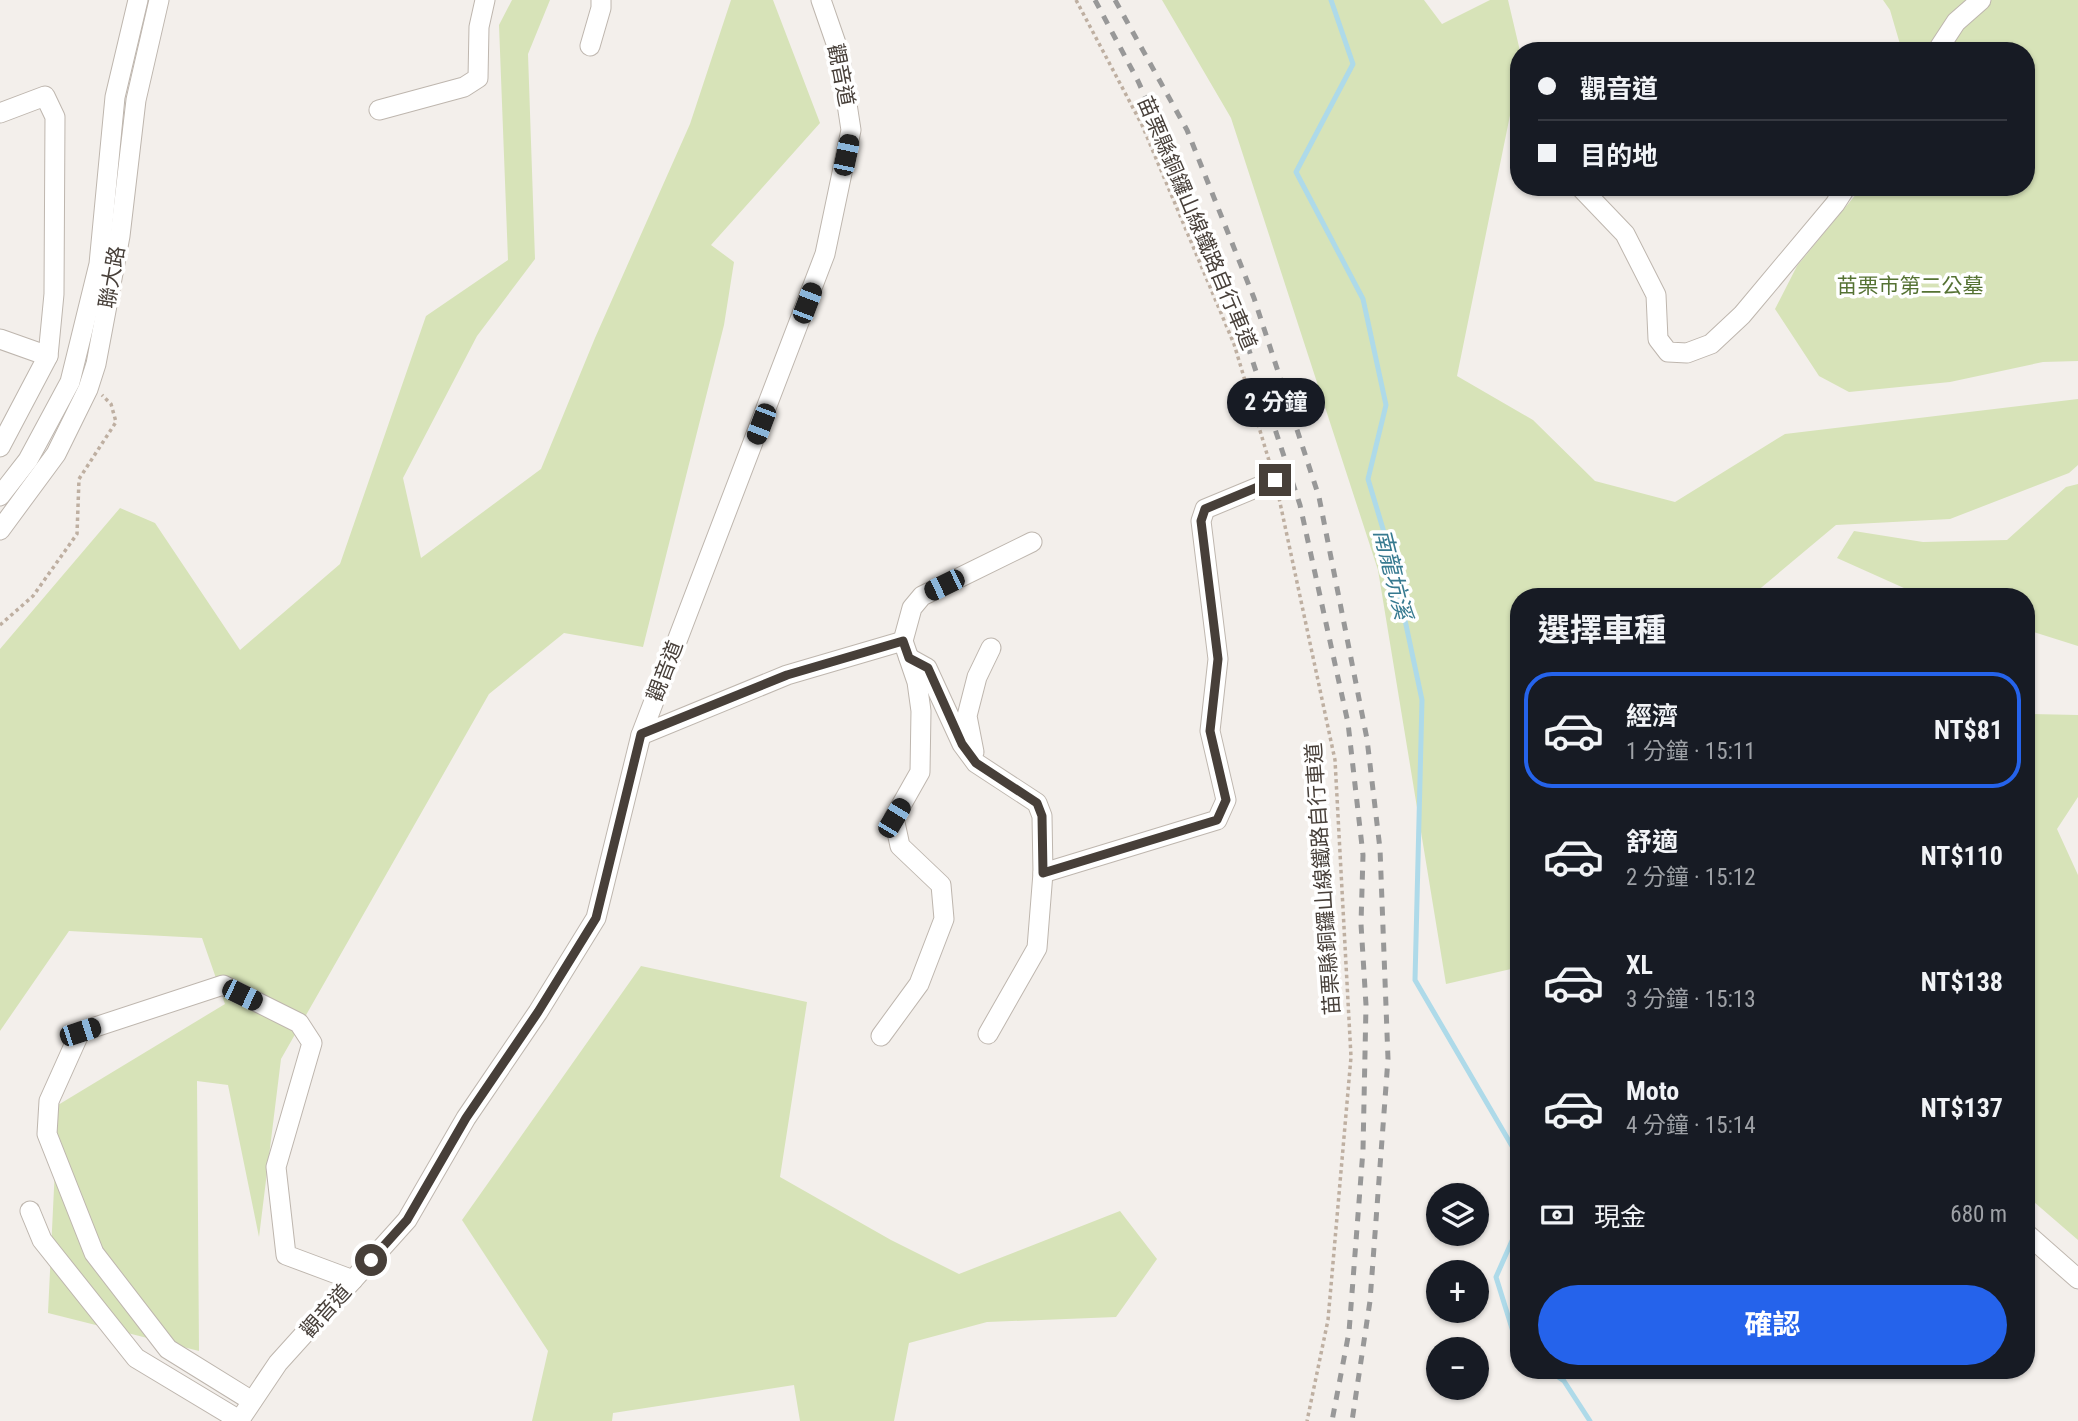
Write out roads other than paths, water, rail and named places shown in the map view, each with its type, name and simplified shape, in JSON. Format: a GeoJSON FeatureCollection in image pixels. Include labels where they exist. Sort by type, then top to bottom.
{"type":"FeatureCollection","features":[{"type":"Feature","properties":{"kind":"street","name":"聯大路"},"geometry":{"type":"LineString","coordinates":[[0,496],[28,460],[70,382],[99,264],[115,97],[138,0]]}},
{"type":"Feature","properties":{"kind":"street","name":"聯大路"},"geometry":{"type":"LineString","coordinates":[[0,530],[56,454],[88,390],[96,364],[120,236],[136,100],[159,0]]}},
{"type":"Feature","properties":{"kind":"street"},"geometry":{"type":"LineString","coordinates":[[379,110],[464,87],[478,78],[479,27],[485,0]]}},
{"type":"Feature","properties":{"kind":"street"},"geometry":{"type":"LineString","coordinates":[[590,46],[601,0]]}},
{"type":"Feature","properties":{"kind":"street","name":"觀音道"},"geometry":{"type":"LineString","coordinates":[[239,1420],[278,1363],[407,1220],[466,1118],[538,1012],[596,918],[641,734],[825,254],[851,130],[839,52],[821,0]]}},
{"type":"Feature","properties":{"kind":"street"},"geometry":{"type":"LineString","coordinates":[[1943,42],[1956,22],[1980,0]]}},
{"type":"Feature","properties":{"kind":"street"},"geometry":{"type":"LineString","coordinates":[[0,113],[45,96],[55,117],[54,294],[48,356],[0,447]]}},
{"type":"Feature","properties":{"kind":"street"},"geometry":{"type":"LineString","coordinates":[[115,97],[136,100]]}},
{"type":"Feature","properties":{"kind":"street"},"geometry":{"type":"LineString","coordinates":[[1589,196],[1625,234],[1656,295],[1658,339],[1668,352],[1687,353],[1711,344],[1742,315],[1840,196]]}},
{"type":"Feature","properties":{"kind":"street"},"geometry":{"type":"LineString","coordinates":[[0,339],[48,356]]}},
{"type":"Feature","properties":{"kind":"street"},"geometry":{"type":"LineString","coordinates":[[70,382],[88,390]]}},
{"type":"Feature","properties":{"kind":"street"},"geometry":{"type":"LineString","coordinates":[[1043,873],[1217,820],[1226,800],[1210,731],[1218,659],[1201,521],[1205,509],[1275,480]]}},
{"type":"Feature","properties":{"kind":"street"},"geometry":{"type":"LineString","coordinates":[[881,1036],[919,984],[944,919],[941,885],[900,846],[894,818],[919,772],[921,710],[917,682],[906,649],[912,608],[922,596],[1032,542]]}},
{"type":"Feature","properties":{"kind":"street"},"geometry":{"type":"LineString","coordinates":[[976,763],[967,716],[977,677],[992,648]]}},
{"type":"Feature","properties":{"kind":"street"},"geometry":{"type":"LineString","coordinates":[[641,734],[787,675],[906,649]]}},
{"type":"Feature","properties":{"kind":"street"},"geometry":{"type":"LineString","coordinates":[[906,649],[928,668],[962,744],[976,763],[1037,803],[1042,816],[1043,873],[1037,948],[988,1034]]}},
{"type":"Feature","properties":{"kind":"street"},"geometry":{"type":"LineString","coordinates":[[252,1401],[169,1349],[94,1253],[47,1134],[49,1101],[80,1032],[223,985],[299,1023],[312,1043],[276,1167],[286,1255],[353,1280]]}},
{"type":"Feature","properties":{"kind":"street"},"geometry":{"type":"LineString","coordinates":[[30,1211],[42,1240],[136,1358],[239,1420]]}},
{"type":"Feature","properties":{"kind":"street"},"geometry":{"type":"LineString","coordinates":[[2035,1241],[2078,1279]]}},
{"type":"Feature","properties":{"kind":"waterway","name":"南龍坑溪"},"geometry":{"type":"LineString","coordinates":[[1331,0],[1353,64],[1296,172],[1363,299],[1386,405],[1368,479],[1392,559],[1422,700],[1415,980],[1510,1143]]}},
{"type":"Feature","properties":{"kind":"waterway","name":"南龍坑溪"},"geometry":{"type":"LineString","coordinates":[[1510,1245],[1496,1277],[1510,1322]]}},
{"type":"Feature","properties":{"kind":"waterway","name":"南龍坑溪"},"geometry":{"type":"LineString","coordinates":[[1561,1379],[1590,1421]]}},
{"type":"Feature","properties":{"kind":"railway"},"geometry":{"type":"LineString","coordinates":[[1095,0],[1138,81],[1221,265],[1300,505],[1348,723],[1363,855],[1361,924],[1366,1005],[1363,1150],[1349,1332],[1332,1421]]}},
{"type":"Feature","properties":{"kind":"railway"},"geometry":{"type":"LineString","coordinates":[[1115,0],[1187,130],[1254,298],[1319,497],[1367,739],[1380,849],[1388,1059],[1370,1301],[1352,1421]]}},
{"type":"Feature","properties":{"kind":"park label","name":"苗栗市第二公墓"},"geometry":{"type":"Point","coordinates":[1910,286]}}]}
